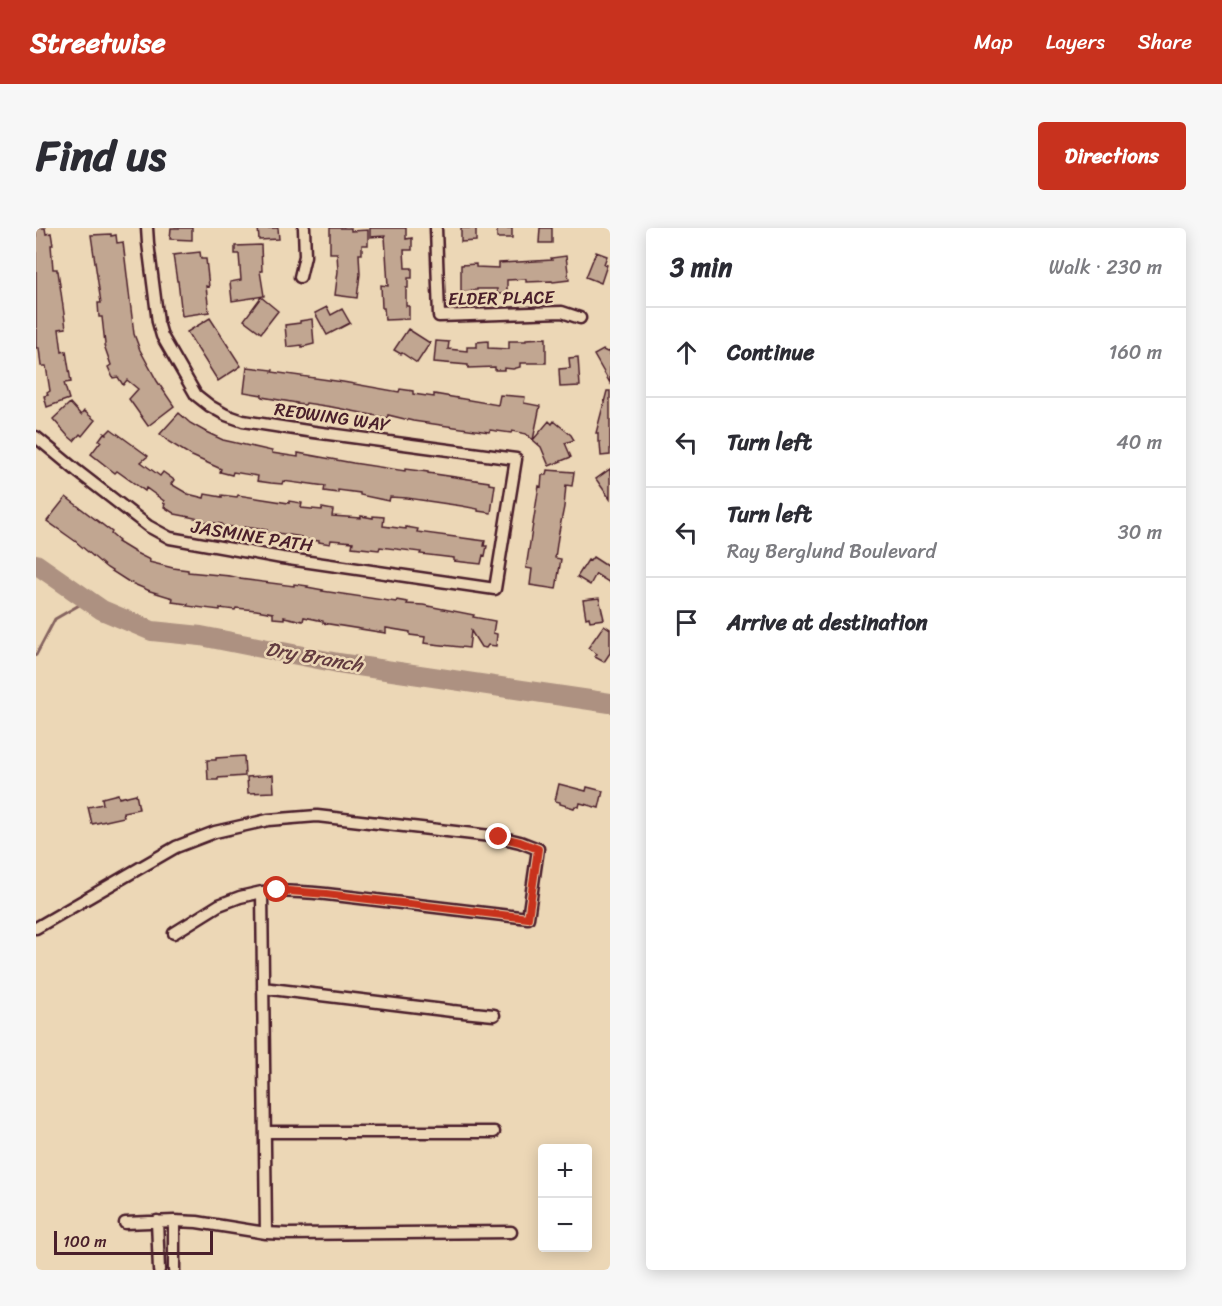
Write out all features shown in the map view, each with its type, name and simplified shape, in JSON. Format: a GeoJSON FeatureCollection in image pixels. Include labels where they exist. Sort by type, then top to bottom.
{"type":"FeatureCollection","features":[{"type":"Feature","properties":{"kind":"street","name":"REDWING WAY"},"geometry":{"type":"LineString","coordinates":[[147,228],[147,243],[162,336],[196,395],[210,406],[243,421],[516,459],[495,590]]}},
{"type":"Feature","properties":{"kind":"street"},"geometry":{"type":"LineString","coordinates":[[300,277],[304,256],[304,228]]}},
{"type":"Feature","properties":{"kind":"street","name":"ELDER PLACE"},"geometry":{"type":"LineString","coordinates":[[436,228],[439,316],[562,312],[580,318]]}},
{"type":"Feature","properties":{"kind":"street","name":"JASMINE PATH"},"geometry":{"type":"LineString","coordinates":[[36,437],[148,526],[170,538],[282,558],[495,590]]}},
{"type":"Feature","properties":{"kind":"street"},"geometry":{"type":"LineString","coordinates":[[36,928],[176,847],[215,832],[268,820],[317,816],[499,837],[538,849],[528,918],[277,890],[240,897],[219,905],[174,933]]}},
{"type":"Feature","properties":{"kind":"street"},"geometry":{"type":"LineString","coordinates":[[262,892],[266,1233]]}},
{"type":"Feature","properties":{"kind":"street"},"geometry":{"type":"LineString","coordinates":[[263,988],[494,1015]]}},
{"type":"Feature","properties":{"kind":"street"},"geometry":{"type":"LineString","coordinates":[[265,1132],[494,1132]]}},
{"type":"Feature","properties":{"kind":"street"},"geometry":{"type":"LineString","coordinates":[[157,1221],[159,1270]]}},
{"type":"Feature","properties":{"kind":"street"},"geometry":{"type":"LineString","coordinates":[[174,1221],[174,1270]]}},
{"type":"Feature","properties":{"kind":"street"},"geometry":{"type":"LineString","coordinates":[[125,1223],[197,1222],[266,1233],[511,1232]]}},
{"type":"Feature","properties":{"kind":"street"},"geometry":{"type":"LineString","coordinates":[[158,1257],[174,1257]]}},
{"type":"Feature","properties":{"kind":"building"},"geometry":{"type":"Polygon","coordinates":[[[36,228],[45,228],[46,234],[51,233],[53,269],[58,271],[66,328],[59,329],[62,352],[66,351],[71,382],[64,383],[69,399],[47,407],[44,396],[50,391],[46,366],[41,366],[39,348],[36,348],[36,228]]]}},
{"type":"Feature","properties":{"kind":"building"},"geometry":{"type":"Polygon","coordinates":[[[171,228],[192,228],[192,240],[170,239],[171,228]]]}},
{"type":"Feature","properties":{"kind":"building"},"geometry":{"type":"Polygon","coordinates":[[[258,228],[278,228],[279,239],[259,240],[258,228]]]}},
{"type":"Feature","properties":{"kind":"building"},"geometry":{"type":"Polygon","coordinates":[[[330,228],[351,228],[351,231],[368,230],[368,245],[362,245],[362,254],[359,254],[360,274],[357,298],[335,295],[338,271],[337,253],[330,253],[330,228]]]}},
{"type":"Feature","properties":{"kind":"building"},"geometry":{"type":"Polygon","coordinates":[[[370,228],[406,228],[406,239],[412,238],[412,250],[404,250],[405,268],[412,268],[412,278],[408,278],[408,288],[406,288],[409,319],[385,320],[381,285],[388,286],[385,236],[370,237],[370,228]]]}},
{"type":"Feature","properties":{"kind":"building"},"geometry":{"type":"Polygon","coordinates":[[[461,228],[476,228],[476,241],[461,242],[461,228]]]}},
{"type":"Feature","properties":{"kind":"building"},"geometry":{"type":"Polygon","coordinates":[[[497,228],[512,228],[512,238],[497,238],[497,228]]]}},
{"type":"Feature","properties":{"kind":"building"},"geometry":{"type":"Polygon","coordinates":[[[540,228],[552,228],[552,243],[539,243],[540,228]]]}},
{"type":"Feature","properties":{"kind":"building"},"geometry":{"type":"Polygon","coordinates":[[[111,234],[111,236],[116,235],[117,243],[123,242],[134,334],[157,381],[174,406],[148,426],[129,399],[138,389],[127,380],[123,385],[118,377],[113,378],[108,367],[111,365],[104,345],[102,317],[99,317],[98,303],[101,303],[91,235],[111,234]]]}},
{"type":"Feature","properties":{"kind":"building"},"geometry":{"type":"Polygon","coordinates":[[[261,245],[262,271],[260,271],[264,296],[232,301],[230,282],[241,280],[239,254],[235,254],[235,246],[261,245]]]}},
{"type":"Feature","properties":{"kind":"building"},"geometry":{"type":"Polygon","coordinates":[[[200,252],[201,259],[206,259],[209,312],[182,316],[173,255],[200,252]]]}},
{"type":"Feature","properties":{"kind":"building"},"geometry":{"type":"Polygon","coordinates":[[[596,252],[607,256],[604,264],[607,265],[601,283],[586,277],[596,252]]]}},
{"type":"Feature","properties":{"kind":"building"},"geometry":{"type":"Polygon","coordinates":[[[566,256],[569,280],[526,282],[526,279],[507,280],[507,294],[497,294],[497,289],[461,291],[461,265],[476,264],[476,267],[499,268],[499,263],[552,260],[551,258],[566,256]]]}},
{"type":"Feature","properties":{"kind":"building"},"geometry":{"type":"Polygon","coordinates":[[[261,297],[278,311],[261,333],[244,320],[261,297]]]}},
{"type":"Feature","properties":{"kind":"building"},"geometry":{"type":"Polygon","coordinates":[[[327,307],[331,315],[342,309],[350,323],[327,335],[315,313],[327,307]]]}},
{"type":"Feature","properties":{"kind":"building"},"geometry":{"type":"Polygon","coordinates":[[[210,318],[241,366],[218,381],[187,332],[210,318]]]}},
{"type":"Feature","properties":{"kind":"building"},"geometry":{"type":"Polygon","coordinates":[[[312,319],[314,344],[287,347],[285,325],[312,319]]]}},
{"type":"Feature","properties":{"kind":"building"},"geometry":{"type":"Polygon","coordinates":[[[408,329],[430,343],[417,363],[394,350],[408,329]]]}},
{"type":"Feature","properties":{"kind":"building"},"geometry":{"type":"Polygon","coordinates":[[[546,338],[546,363],[520,363],[520,367],[513,369],[495,370],[495,367],[468,368],[468,365],[434,362],[436,341],[449,342],[448,349],[467,351],[467,347],[477,347],[477,342],[488,341],[488,348],[509,349],[509,341],[546,338]]]}},
{"type":"Feature","properties":{"kind":"building"},"geometry":{"type":"Polygon","coordinates":[[[603,350],[610,351],[610,383],[594,355],[603,350]]]}},
{"type":"Feature","properties":{"kind":"building"},"geometry":{"type":"Polygon","coordinates":[[[578,357],[580,386],[560,387],[559,369],[570,368],[569,358],[578,357]]]}},
{"type":"Feature","properties":{"kind":"building"},"geometry":{"type":"Polygon","coordinates":[[[247,367],[399,392],[400,389],[413,391],[413,394],[434,397],[434,394],[498,405],[500,395],[525,397],[524,403],[540,406],[533,440],[549,421],[552,424],[554,421],[574,440],[565,443],[571,457],[549,466],[541,447],[526,434],[512,431],[511,433],[490,430],[489,432],[388,415],[387,418],[306,403],[305,405],[296,404],[244,392],[247,367]]]}},
{"type":"Feature","properties":{"kind":"building"},"geometry":{"type":"Polygon","coordinates":[[[607,391],[610,391],[610,455],[601,456],[600,442],[598,442],[598,433],[596,433],[607,391]]]}},
{"type":"Feature","properties":{"kind":"building"},"geometry":{"type":"Polygon","coordinates":[[[70,403],[81,415],[84,411],[95,420],[82,436],[80,434],[74,441],[53,419],[70,403]]]}},
{"type":"Feature","properties":{"kind":"building"},"geometry":{"type":"Polygon","coordinates":[[[179,413],[190,423],[223,440],[272,451],[272,453],[298,457],[298,453],[489,482],[495,485],[491,513],[407,498],[390,497],[389,501],[360,495],[360,493],[324,491],[325,486],[283,481],[282,484],[271,483],[257,481],[258,476],[220,472],[221,469],[192,456],[160,434],[179,413]]]}},
{"type":"Feature","properties":{"kind":"building"},"geometry":{"type":"Polygon","coordinates":[[[111,429],[148,456],[141,462],[160,476],[163,472],[174,480],[171,484],[188,494],[204,498],[205,494],[222,497],[222,495],[237,497],[238,495],[289,503],[289,501],[302,503],[301,508],[333,510],[332,516],[384,517],[383,526],[406,529],[406,527],[418,529],[417,532],[485,541],[484,546],[487,546],[485,556],[483,555],[481,564],[454,561],[454,558],[420,554],[421,552],[380,547],[379,550],[352,547],[353,542],[331,540],[330,544],[301,539],[301,537],[267,533],[267,530],[244,527],[243,530],[233,529],[233,527],[222,526],[222,524],[175,514],[164,507],[164,501],[146,488],[145,491],[117,471],[115,473],[91,454],[104,433],[106,434],[111,429]]]}},
{"type":"Feature","properties":{"kind":"building"},"geometry":{"type":"Polygon","coordinates":[[[610,469],[610,499],[596,479],[610,469]]]}},
{"type":"Feature","properties":{"kind":"building"},"geometry":{"type":"Polygon","coordinates":[[[547,470],[574,472],[572,486],[566,485],[558,537],[555,558],[561,559],[556,589],[530,585],[532,569],[526,568],[539,486],[541,487],[542,475],[546,475],[547,470]]]}},
{"type":"Feature","properties":{"kind":"building"},"geometry":{"type":"Polygon","coordinates":[[[66,497],[112,532],[111,534],[118,542],[150,560],[149,562],[188,570],[188,572],[308,586],[322,591],[396,602],[397,600],[408,602],[407,604],[474,615],[473,617],[495,621],[493,633],[497,634],[496,646],[481,647],[471,631],[469,648],[424,643],[425,637],[386,628],[386,633],[323,623],[323,621],[304,617],[303,621],[284,617],[284,619],[273,618],[273,613],[256,610],[220,608],[220,610],[172,602],[173,598],[129,582],[107,568],[47,521],[66,497]]]}},
{"type":"Feature","properties":{"kind":"building"},"geometry":{"type":"Polygon","coordinates":[[[593,557],[610,568],[610,583],[596,574],[590,585],[577,577],[588,560],[590,561],[593,557]]]}},
{"type":"Feature","properties":{"kind":"building"},"geometry":{"type":"Polygon","coordinates":[[[599,598],[604,619],[590,621],[589,617],[586,618],[583,600],[599,598]]]}},
{"type":"Feature","properties":{"kind":"building"},"geometry":{"type":"Polygon","coordinates":[[[604,625],[610,629],[610,653],[604,662],[595,657],[597,654],[588,648],[604,625]]]}},
{"type":"Feature","properties":{"kind":"building"},"geometry":{"type":"Polygon","coordinates":[[[244,756],[245,776],[208,780],[207,760],[244,756]]]}},
{"type":"Feature","properties":{"kind":"building"},"geometry":{"type":"Polygon","coordinates":[[[273,775],[274,792],[248,793],[247,777],[273,775]]]}},
{"type":"Feature","properties":{"kind":"building"},"geometry":{"type":"Polygon","coordinates":[[[559,784],[586,791],[587,787],[603,791],[599,808],[580,803],[579,807],[574,808],[555,801],[559,784]]]}},
{"type":"Feature","properties":{"kind":"building"},"geometry":{"type":"Polygon","coordinates":[[[118,794],[119,798],[136,794],[139,809],[123,812],[124,817],[92,824],[88,807],[103,804],[102,798],[118,794]]]}},
{"type":"Feature","properties":{"kind":"waterway","name":"Dry Branch"},"geometry":{"type":"LineString","coordinates":[[36,564],[102,610],[152,631],[201,636],[338,663],[610,703]]}},
{"type":"Feature","properties":{"kind":"waterway"},"geometry":{"type":"LineString","coordinates":[[36,655],[55,619],[88,600]]}},
{"type":"Feature","properties":{"kind":"route"},"geometry":{"type":"LineString","coordinates":[[277,890],[528,918],[538,849],[499,837]]}}]}
